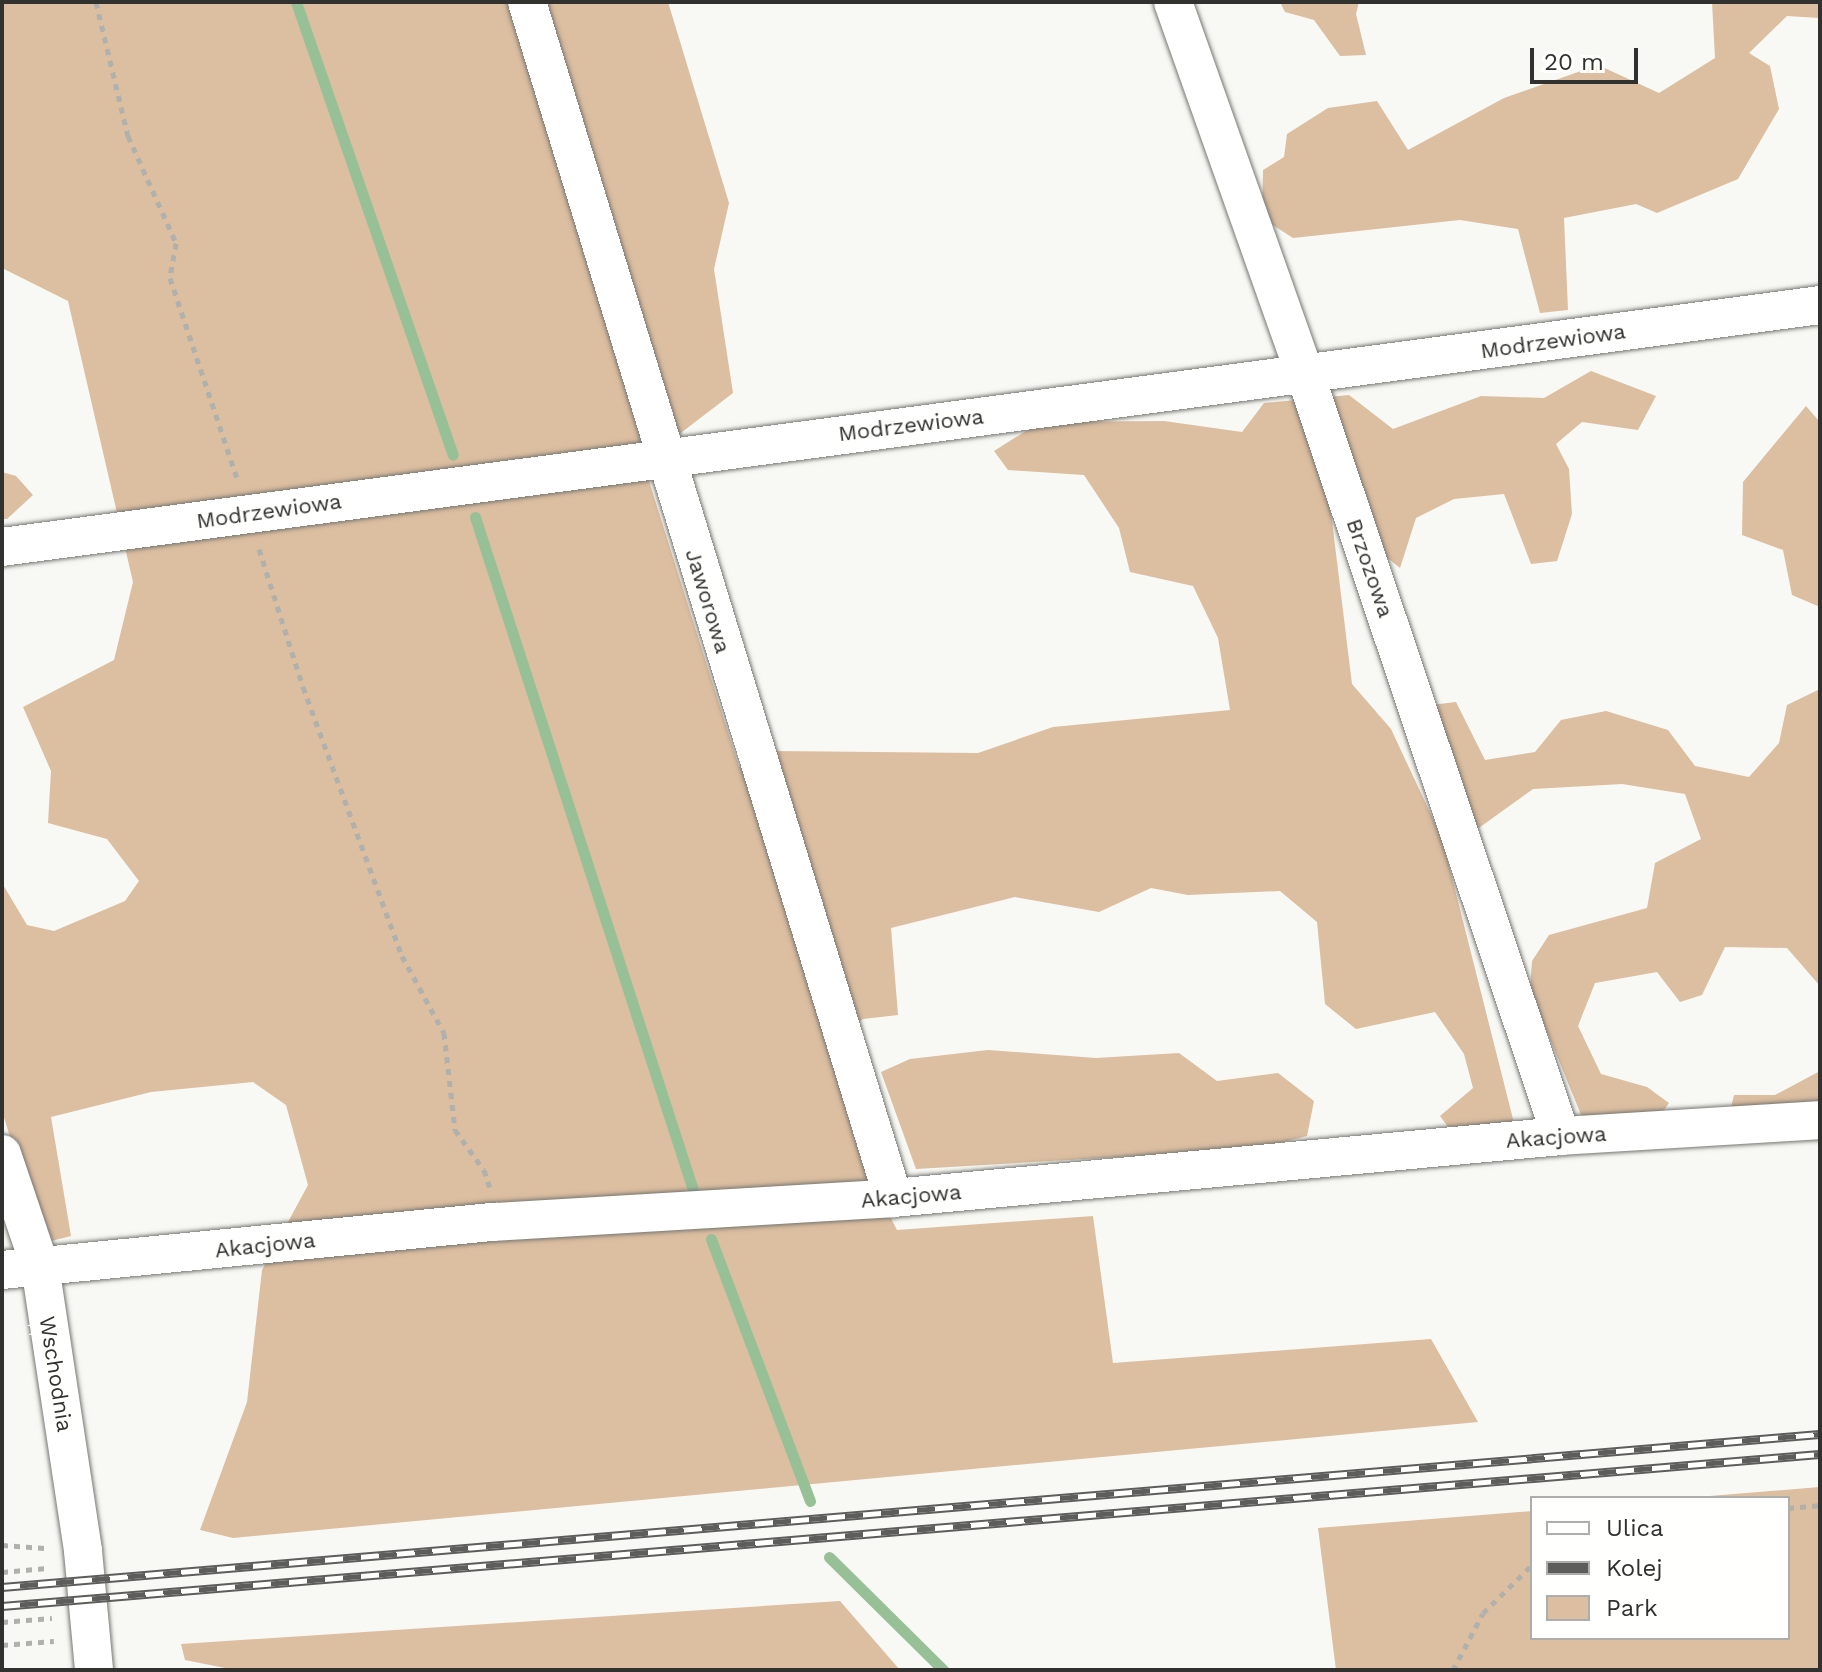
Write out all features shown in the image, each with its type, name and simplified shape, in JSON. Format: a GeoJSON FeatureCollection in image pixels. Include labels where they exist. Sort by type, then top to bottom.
{"type":"FeatureCollection","features":[{"type":"Feature","properties":{"kind":"street","name":"Jaworowa"},"geometry":{"type":"LineString","coordinates":[[527,2],[663,458],[893,1198]]}},
{"type":"Feature","properties":{"kind":"street","name":"Brzozowa"},"geometry":{"type":"LineString","coordinates":[[1173,2],[1305,374],[1561,1136]]}},
{"type":"Feature","properties":{"kind":"street","name":"Modrzewiowa"},"geometry":{"type":"LineString","coordinates":[[2,547],[1820,305]]}},
{"type":"Feature","properties":{"kind":"street","name":"Akacjowa"},"geometry":{"type":"LineString","coordinates":[[2,1270],[494,1222],[893,1198],[1561,1136],[1820,1120]]}},
{"type":"Feature","properties":{"kind":"street","name":"Wschodnia"},"geometry":{"type":"LineString","coordinates":[[2,1154],[40,1266],[89,1617]]}},
{"type":"Feature","properties":{"kind":"path"},"geometry":{"type":"LineString","coordinates":[[96,2],[128,136],[176,243],[170,278],[240,488]]}},
{"type":"Feature","properties":{"kind":"path"},"geometry":{"type":"LineString","coordinates":[[256,541],[303,687],[402,956],[444,1033],[455,1130],[484,1170],[491,1197]]}},
{"type":"Feature","properties":{"kind":"path"},"geometry":{"type":"LineString","coordinates":[[1790,1508],[1820,1505]]}},
{"type":"Feature","properties":{"kind":"path"},"geometry":{"type":"LineString","coordinates":[[1453,1670],[1483,1613],[1530,1567]]}},
{"type":"Feature","properties":{"kind":"path"},"geometry":{"type":"LineString","coordinates":[[2,1572],[89,1617]]}},
{"type":"Feature","properties":{"kind":"path"},"geometry":{"type":"LineString","coordinates":[[2,1622],[89,1617]]}},
{"type":"Feature","properties":{"kind":"path"},"geometry":{"type":"LineString","coordinates":[[2,1645],[89,1617]]}},
{"type":"Feature","properties":{"kind":"green space"},"geometry":{"type":"Polygon","coordinates":[[[2,2],[668,2],[729,203],[714,269],[733,393],[643,462],[739,767],[773,751],[978,753],[1053,727],[1230,710],[1218,638],[1193,586],[1130,572],[1119,528],[1084,475],[1008,470],[994,451],[1040,422],[1164,421],[1242,432],[1264,403],[1349,395],[1393,429],[1481,396],[1544,398],[1591,371],[1656,396],[1638,430],[1582,422],[1556,444],[1569,469],[1572,514],[1557,561],[1531,564],[1504,494],[1454,499],[1416,518],[1400,568],[1331,513],[1352,684],[1391,729],[1442,838],[1514,1123],[1448,1127],[1440,1116],[1473,1088],[1464,1054],[1435,1012],[1356,1029],[1325,1004],[1317,922],[1280,891],[1188,895],[1151,888],[1099,912],[1015,897],[891,928],[898,1015],[863,1019],[827,1047],[865,1168],[897,1230],[1093,1216],[1113,1363],[1431,1339],[1478,1422],[233,1538],[200,1530],[247,1402],[262,1270],[308,1185],[286,1105],[253,1082],[151,1092],[51,1117],[71,1236],[43,1243],[2,1111],[2,883],[27,925],[54,931],[125,901],[139,881],[107,839],[48,823],[51,771],[23,707],[114,660],[133,582],[68,301],[2,268],[2,2]]]}},
{"type":"Feature","properties":{"kind":"green space"},"geometry":{"type":"Polygon","coordinates":[[[1280,2],[1359,2],[1356,14],[1366,55],[1340,56],[1314,20],[1285,12],[1280,2]]]}},
{"type":"Feature","properties":{"kind":"green space"},"geometry":{"type":"Polygon","coordinates":[[[1712,2],[1820,2],[1820,18],[1787,16],[1749,53],[1770,66],[1779,109],[1738,179],[1657,213],[1636,204],[1564,218],[1568,310],[1540,313],[1518,229],[1460,220],[1293,238],[1262,218],[1263,170],[1284,157],[1287,134],[1328,108],[1377,101],[1408,150],[1504,98],[1598,65],[1659,93],[1715,58],[1712,2]]]}},
{"type":"Feature","properties":{"kind":"green space"},"geometry":{"type":"Polygon","coordinates":[[[1806,406],[1819,421],[1820,607],[1792,595],[1783,550],[1742,535],[1743,482],[1806,406]]]}},
{"type":"Feature","properties":{"kind":"green space"},"geometry":{"type":"Polygon","coordinates":[[[2,472],[16,476],[33,495],[7,519],[2,519],[2,472]]]}},
{"type":"Feature","properties":{"kind":"green space"},"geometry":{"type":"Polygon","coordinates":[[[1820,689],[1820,986],[1787,948],[1725,947],[1702,995],[1680,1002],[1657,972],[1595,983],[1578,1026],[1601,1074],[1647,1087],[1669,1103],[1655,1123],[1584,1122],[1530,990],[1532,961],[1549,935],[1647,908],[1655,863],[1701,839],[1685,794],[1622,784],[1533,789],[1476,830],[1431,705],[1456,702],[1485,760],[1535,752],[1561,720],[1606,711],[1668,730],[1695,766],[1749,777],[1779,743],[1787,705],[1820,689]]]}},
{"type":"Feature","properties":{"kind":"green space"},"geometry":{"type":"Polygon","coordinates":[[[988,1050],[1096,1058],[1179,1053],[1217,1081],[1278,1073],[1314,1101],[1307,1136],[1256,1149],[916,1169],[881,1072],[910,1059],[988,1050]]]}},
{"type":"Feature","properties":{"kind":"green space"},"geometry":{"type":"Polygon","coordinates":[[[1820,1071],[1820,1104],[1731,1107],[1734,1095],[1775,1095],[1820,1071]]]}},
{"type":"Feature","properties":{"kind":"green space"},"geometry":{"type":"Polygon","coordinates":[[[1820,1487],[1820,1670],[1336,1670],[1318,1528],[1530,1511],[1530,1640],[1790,1640],[1790,1496],[1710,1496],[1820,1487]]]}},
{"type":"Feature","properties":{"kind":"green space"},"geometry":{"type":"Polygon","coordinates":[[[840,1601],[900,1670],[235,1670],[185,1660],[181,1644],[840,1601]]]}},
{"type":"Feature","properties":{"kind":"waterway"},"geometry":{"type":"LineString","coordinates":[[296,2],[453,455]]}},
{"type":"Feature","properties":{"kind":"waterway"},"geometry":{"type":"LineString","coordinates":[[475,517],[693,1190]]}},
{"type":"Feature","properties":{"kind":"waterway"},"geometry":{"type":"LineString","coordinates":[[711,1239],[810,1501]]}},
{"type":"Feature","properties":{"kind":"waterway"},"geometry":{"type":"LineString","coordinates":[[829,1557],[943,1670]]}},
{"type":"Feature","properties":{"kind":"railway"},"geometry":{"type":"LineString","coordinates":[[2,1587],[1820,1434]]}},
{"type":"Feature","properties":{"kind":"railway"},"geometry":{"type":"LineString","coordinates":[[2,1606],[1820,1454]]}}]}
